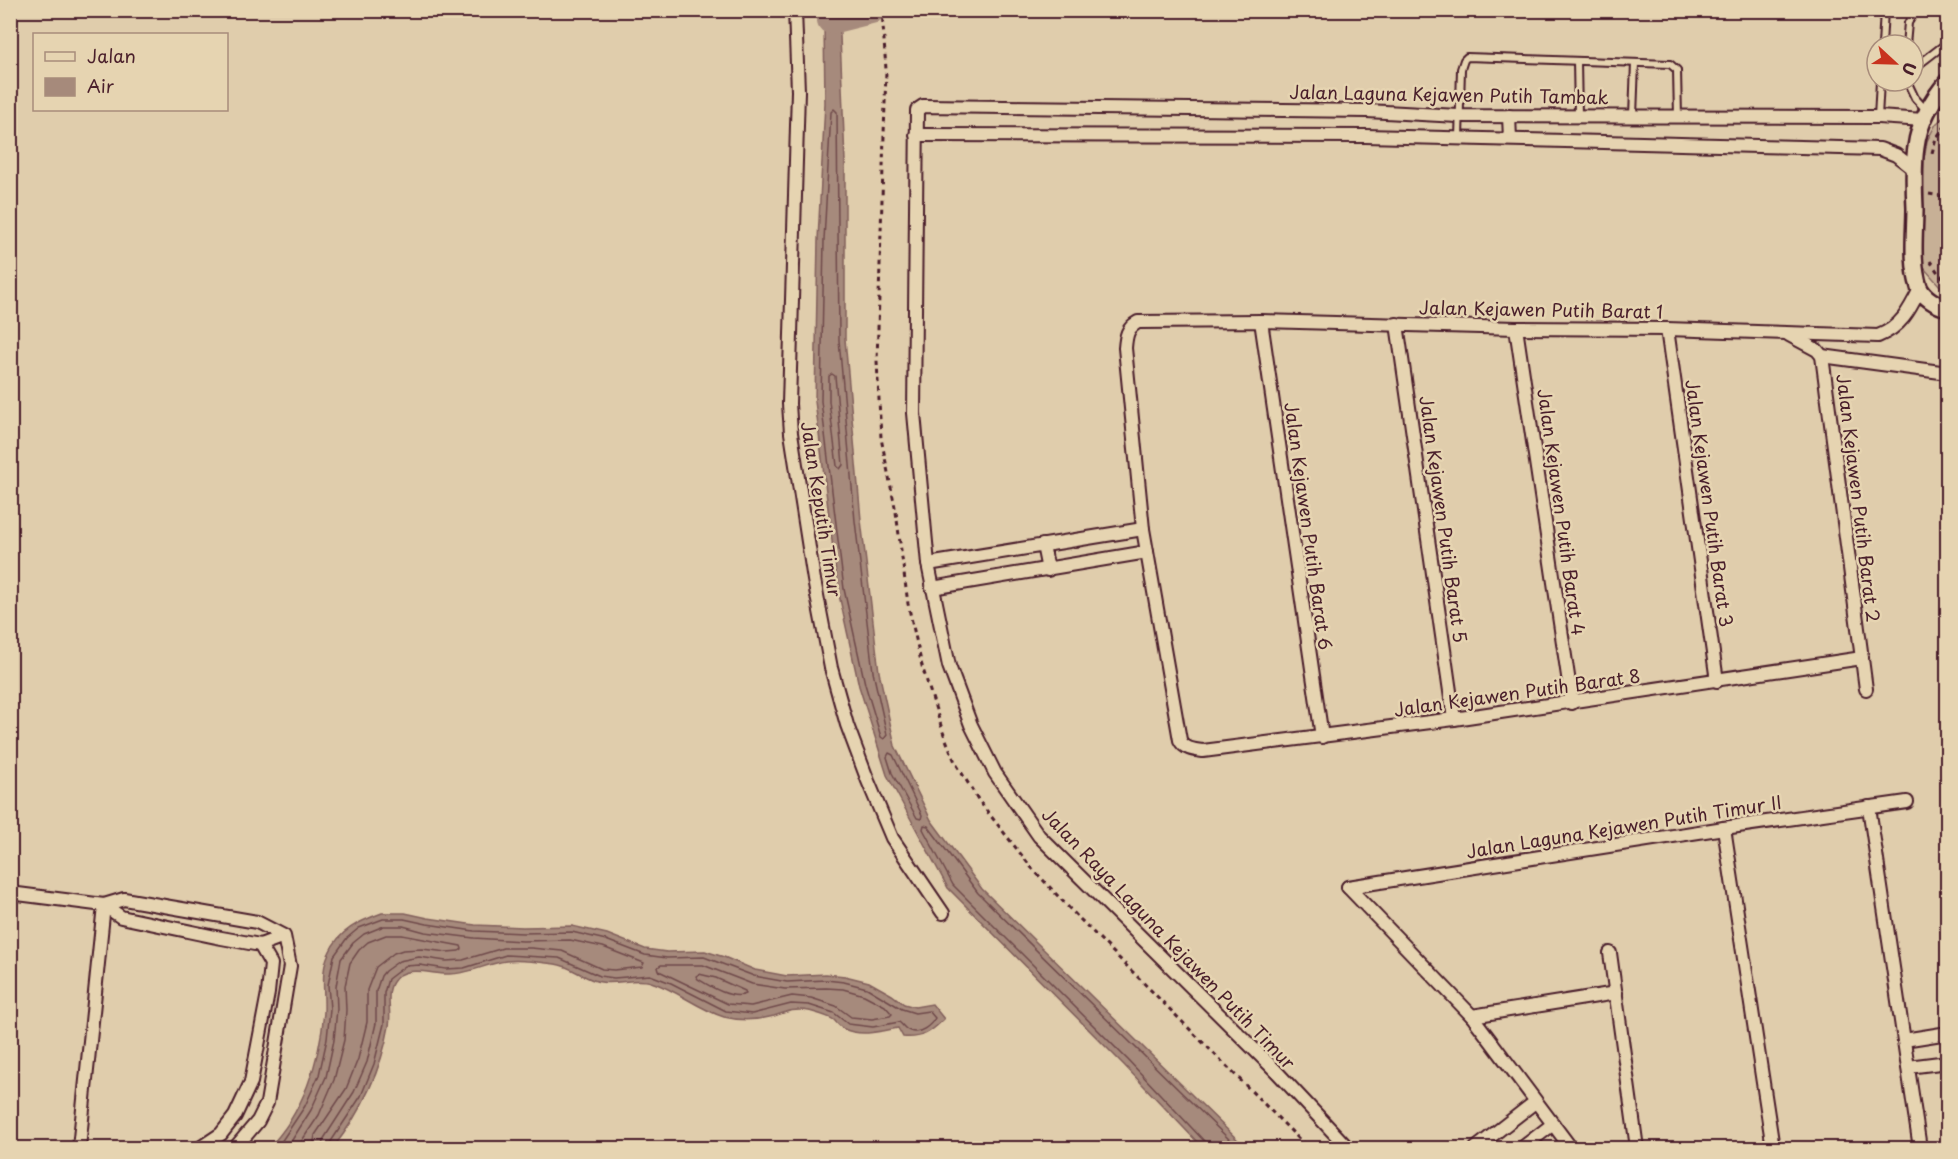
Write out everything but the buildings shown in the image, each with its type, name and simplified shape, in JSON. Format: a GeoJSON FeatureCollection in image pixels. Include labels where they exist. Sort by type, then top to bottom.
{"type":"FeatureCollection","features":[{"type":"Feature","properties":{"kind":"street","name":"Jalan Keputih Timur"},"geometry":{"type":"LineString","coordinates":[[795,10],[798,92],[789,404],[790,433],[799,493],[831,668],[847,725],[892,838],[943,913]]}},
{"type":"Feature","properties":{"kind":"street"},"geometry":{"type":"LineString","coordinates":[[1947,81],[1938,92],[1926,115],[1916,146],[1914,169],[1922,194],[1915,266],[1920,289],[1938,306],[1947,308]]}},
{"type":"Feature","properties":{"kind":"street","name":"Jalan Laguna Kejawen Putih Tambak"},"geometry":{"type":"LineString","coordinates":[[922,106],[1367,111],[1458,116],[1878,117],[1926,115]]}},
{"type":"Feature","properties":{"kind":"street","name":"Jalan Raya Laguna Kejawen Putih Timur"},"geometry":{"type":"LineString","coordinates":[[922,106],[916,113],[914,414],[927,564],[949,666],[971,726],[995,773],[1039,836],[1275,1070],[1348,1149]]}},
{"type":"Feature","properties":{"kind":"street"},"geometry":{"type":"LineString","coordinates":[[1509,116],[1510,140]]}},
{"type":"Feature","properties":{"kind":"street"},"geometry":{"type":"LineString","coordinates":[[916,135],[1366,136],[1880,149],[1896,155],[1914,169]]}},
{"type":"Feature","properties":{"kind":"street","name":"Jalan Kejawen Putih Barat 1"},"geometry":{"type":"LineString","coordinates":[[1143,529],[1125,348],[1126,334],[1138,322],[1261,321],[1516,328],[1667,329],[1878,336],[1890,332],[1905,318],[1920,289]]}},
{"type":"Feature","properties":{"kind":"street","name":"Jalan Kejawen Putih Barat 6"},"geometry":{"type":"LineString","coordinates":[[1261,321],[1322,737]]}},
{"type":"Feature","properties":{"kind":"street","name":"Jalan Kejawen Putih Barat 5"},"geometry":{"type":"LineString","coordinates":[[1397,324],[1454,719]]}},
{"type":"Feature","properties":{"kind":"street","name":"Jalan Kejawen Putih Barat 4"},"geometry":{"type":"LineString","coordinates":[[1516,328],[1572,702]]}},
{"type":"Feature","properties":{"kind":"street","name":"Jalan Kejawen Putih Barat 3"},"geometry":{"type":"LineString","coordinates":[[1667,329],[1717,681]]}},
{"type":"Feature","properties":{"kind":"street","name":"Jalan Kejawen Putih Barat 2"},"geometry":{"type":"LineString","coordinates":[[1786,333],[1822,356],[1866,689]]}},
{"type":"Feature","properties":{"kind":"street"},"geometry":{"type":"LineString","coordinates":[[1822,356],[1947,373]]}},
{"type":"Feature","properties":{"kind":"street"},"geometry":{"type":"LineString","coordinates":[[927,564],[1143,529],[1147,552],[932,588]]}},
{"type":"Feature","properties":{"kind":"street"},"geometry":{"type":"LineString","coordinates":[[1043,545],[1048,570]]}},
{"type":"Feature","properties":{"kind":"street","name":"Jalan Kejawen Putih Barat 8"},"geometry":{"type":"LineString","coordinates":[[1147,552],[1180,740],[1190,749],[1203,751],[1454,719],[1862,658]]}},
{"type":"Feature","properties":{"kind":"street","name":"Jalan Laguna Kejawen Putih Timur II"},"geometry":{"type":"LineString","coordinates":[[1472,1016],[1348,887],[1724,828],[1907,802]]}},
{"type":"Feature","properties":{"kind":"street"},"geometry":{"type":"LineString","coordinates":[[1869,807],[1920,1149]]}},
{"type":"Feature","properties":{"kind":"street"},"geometry":{"type":"LineString","coordinates":[[1724,828],[1773,1149]]}},
{"type":"Feature","properties":{"kind":"street"},"geometry":{"type":"LineString","coordinates":[[10,893],[105,904],[124,899],[257,922],[284,936]]}},
{"type":"Feature","properties":{"kind":"street"},"geometry":{"type":"LineString","coordinates":[[105,904],[121,917],[260,945],[284,936]]}},
{"type":"Feature","properties":{"kind":"street"},"geometry":{"type":"LineString","coordinates":[[79,1149],[105,904]]}},
{"type":"Feature","properties":{"kind":"street"},"geometry":{"type":"LineString","coordinates":[[235,1149],[258,1121],[267,1103],[290,966],[284,936]]}},
{"type":"Feature","properties":{"kind":"street"},"geometry":{"type":"LineString","coordinates":[[200,1149],[221,1134],[235,1116],[251,1082],[268,993],[271,964],[260,945]]}},
{"type":"Feature","properties":{"kind":"street"},"geometry":{"type":"LineString","coordinates":[[1610,952],[1637,1149]]}},
{"type":"Feature","properties":{"kind":"street"},"geometry":{"type":"LineString","coordinates":[[1571,1149],[1472,1016],[1616,993]]}},
{"type":"Feature","properties":{"kind":"street"},"geometry":{"type":"LineString","coordinates":[[1904,1040],[1947,1034]]}},
{"type":"Feature","properties":{"kind":"street"},"geometry":{"type":"LineString","coordinates":[[1908,1067],[1947,1062]]}},
{"type":"Feature","properties":{"kind":"street"},"geometry":{"type":"LineString","coordinates":[[1479,1148],[1535,1102]]}},
{"type":"Feature","properties":{"kind":"street"},"geometry":{"type":"LineString","coordinates":[[1522,1149],[1553,1124]]}},
{"type":"Feature","properties":{"kind":"lane"},"geometry":{"type":"LineString","coordinates":[[1883,33],[1884,10]]}},
{"type":"Feature","properties":{"kind":"lane"},"geometry":{"type":"LineString","coordinates":[[1907,33],[1908,23],[1916,10]]}},
{"type":"Feature","properties":{"kind":"lane"},"geometry":{"type":"LineString","coordinates":[[1925,59],[1947,42]]}},
{"type":"Feature","properties":{"kind":"lane"},"geometry":{"type":"LineString","coordinates":[[1459,138],[1461,69],[1467,57],[1670,64],[1676,68],[1677,117]]}},
{"type":"Feature","properties":{"kind":"lane"},"geometry":{"type":"LineString","coordinates":[[1577,61],[1578,116]]}},
{"type":"Feature","properties":{"kind":"lane"},"geometry":{"type":"LineString","coordinates":[[1634,116],[1635,63]]}},
{"type":"Feature","properties":{"kind":"lane"},"geometry":{"type":"LineString","coordinates":[[1878,117],[1879,93]]}},
{"type":"Feature","properties":{"kind":"lane"},"geometry":{"type":"LineString","coordinates":[[1913,93],[1926,115]]}},
{"type":"Feature","properties":{"kind":"path"},"geometry":{"type":"LineString","coordinates":[[882,10],[886,70],[877,361],[881,438],[896,512],[919,656],[943,732],[956,762],[979,801],[1031,867],[1308,1149]]}},
{"type":"Feature","properties":{"kind":"path"},"geometry":{"type":"LineString","coordinates":[[1931,162],[1936,138],[1947,123]]}},
{"type":"Feature","properties":{"kind":"path"},"geometry":{"type":"LineString","coordinates":[[1922,194],[1930,183]]}},
{"type":"Feature","properties":{"kind":"path"},"geometry":{"type":"LineString","coordinates":[[1922,194],[1942,196],[1947,202]]}},
{"type":"Feature","properties":{"kind":"path"},"geometry":{"type":"LineString","coordinates":[[1922,194],[1929,204]]}},
{"type":"Feature","properties":{"kind":"path"},"geometry":{"type":"LineString","coordinates":[[1928,258],[1938,274],[1947,282]]}},
{"type":"Feature","properties":{"kind":"shaded area"},"geometry":{"type":"Polygon","coordinates":[[[1947,114],[1947,290],[1940,286],[1923,267],[1924,158],[1927,141],[1936,124],[1947,114]]]}},
{"type":"Feature","properties":{"kind":"water"},"geometry":{"type":"Polygon","coordinates":[[[822,11],[839,11],[845,162],[845,339],[861,520],[879,672],[895,746],[931,820],[982,889],[1246,1148],[1203,1148],[948,888],[887,775],[859,686],[838,590],[815,401],[818,240],[825,103],[822,11]]]}},
{"type":"Feature","properties":{"kind":"water"},"geometry":{"type":"Polygon","coordinates":[[[382,913],[405,913],[475,925],[572,926],[607,934],[645,949],[667,952],[705,951],[755,970],[787,976],[826,974],[845,976],[869,982],[904,1004],[915,1007],[932,1004],[944,1019],[926,1034],[916,1037],[903,1037],[898,1028],[857,1033],[843,1028],[829,1017],[804,1010],[755,1019],[724,1017],[651,982],[639,980],[601,982],[589,979],[567,967],[549,963],[512,960],[457,974],[412,971],[398,976],[393,982],[389,998],[389,1026],[381,1059],[361,1106],[333,1148],[268,1148],[291,1119],[314,1067],[322,1030],[324,974],[329,953],[344,932],[382,913]]]}},
{"type":"Feature","properties":{"kind":"waterway"},"geometry":{"type":"LineString","coordinates":[[831,20],[871,10]]}}]}
